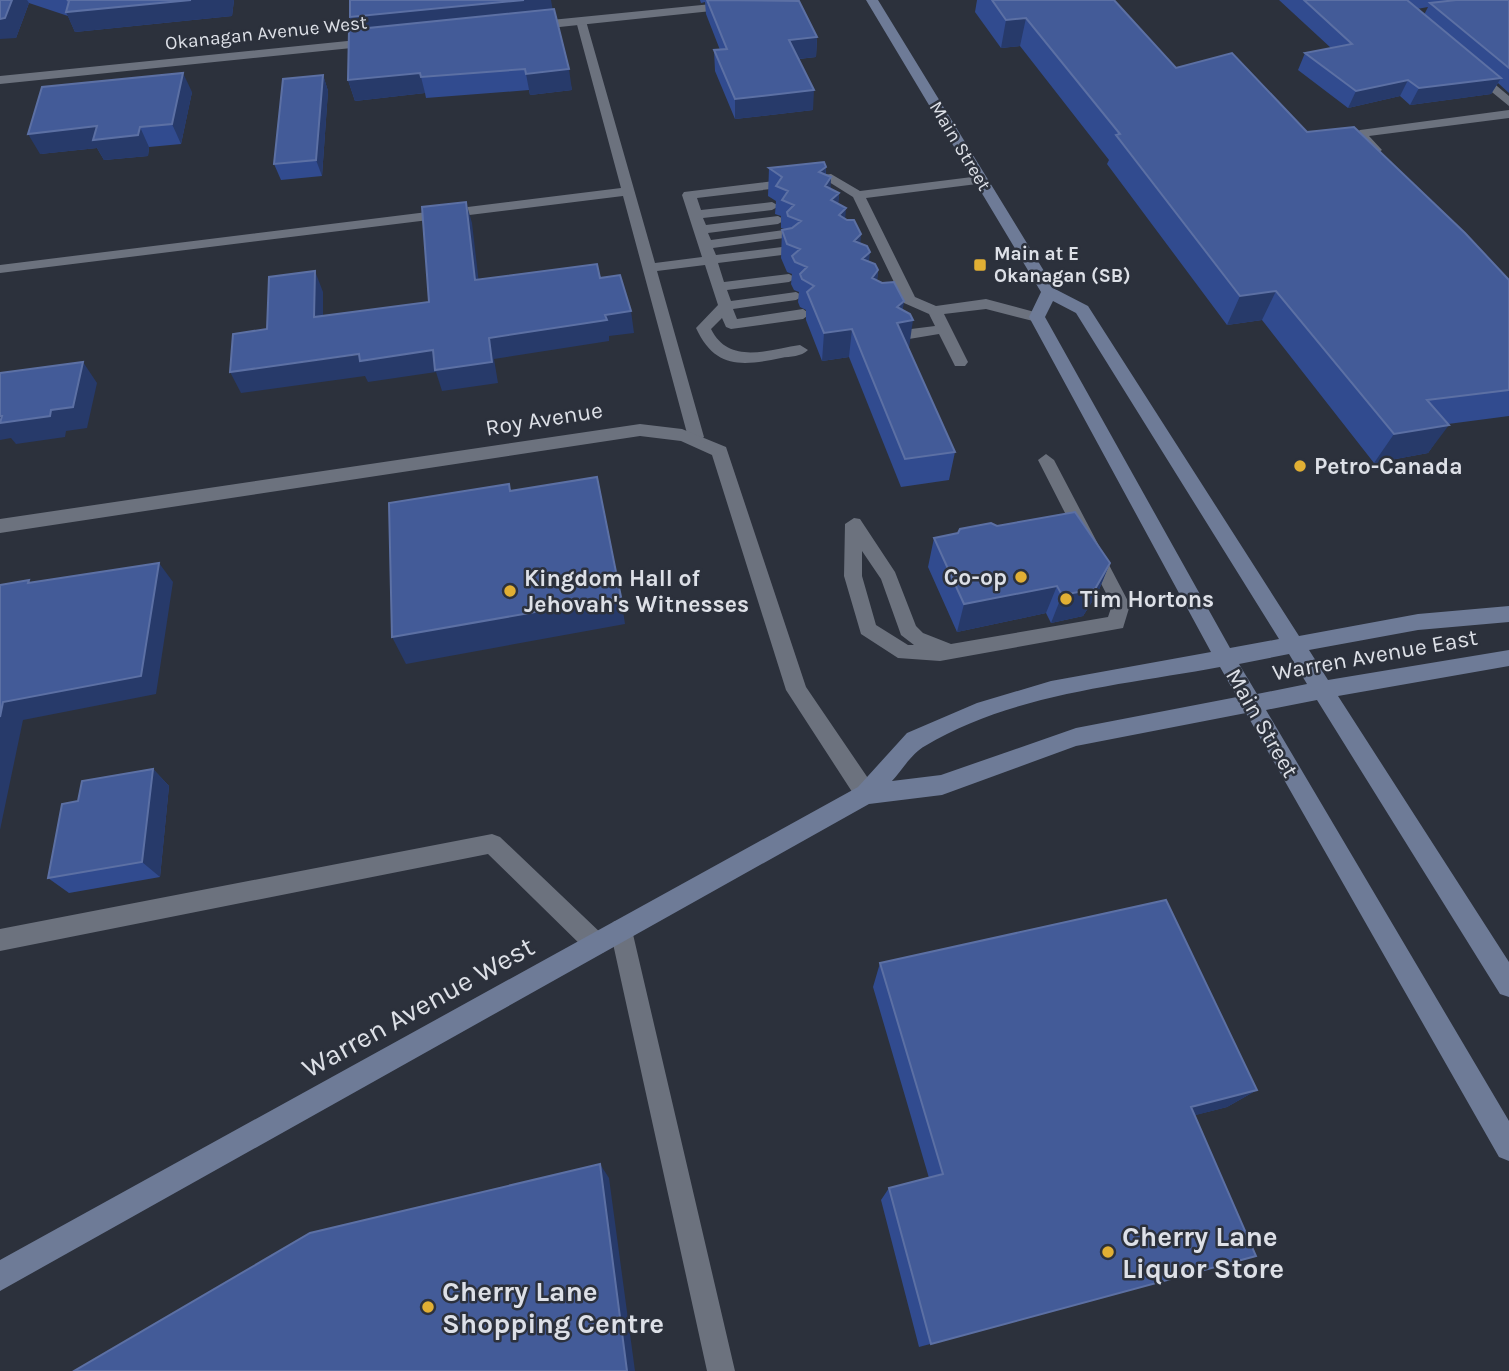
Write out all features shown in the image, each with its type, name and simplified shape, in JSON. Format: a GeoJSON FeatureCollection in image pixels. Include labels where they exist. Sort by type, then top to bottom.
{"type":"FeatureCollection","features":[{"type":"Feature","properties":{"kind":"main road","name":"Main Street"},"geometry":{"type":"LineString","coordinates":[[872,0],[1049,292]]}},
{"type":"Feature","properties":{"kind":"main road"},"geometry":{"type":"LineString","coordinates":[[1037,317],[1049,292],[1082,310],[1509,985]]}},
{"type":"Feature","properties":{"kind":"main road","name":"Main Street"},"geometry":{"type":"LineString","coordinates":[[1037,317],[1251,704],[1509,1147]]}},
{"type":"Feature","properties":{"kind":"main road","name":"Warren Avenue East"},"geometry":{"type":"LineString","coordinates":[[1294,645],[1418,622],[1509,614]]}},
{"type":"Feature","properties":{"kind":"main road","name":"Warren Avenue West"},"geometry":{"type":"LineString","coordinates":[[0,1276],[866,794],[915,740],[985,709],[1051,690],[1294,645]]}},
{"type":"Feature","properties":{"kind":"main road","name":"Warren Avenue East"},"geometry":{"type":"LineString","coordinates":[[1251,704],[1442,667],[1509,659]]}},
{"type":"Feature","properties":{"kind":"main road","name":"Warren Avenue West"},"geometry":{"type":"LineString","coordinates":[[866,794],[942,785],[1013,757],[1076,737],[1251,704]]}},
{"type":"Feature","properties":{"kind":"street"},"geometry":{"type":"LineString","coordinates":[[512,28],[787,0]]}},
{"type":"Feature","properties":{"kind":"street","name":"Okanagan Avenue West"},"geometry":{"type":"LineString","coordinates":[[0,80],[387,40]]}},
{"type":"Feature","properties":{"kind":"street","name":"Roy Avenue"},"geometry":{"type":"LineString","coordinates":[[0,526],[640,430],[673,431],[696,437],[720,451],[797,690],[866,794]]}},
{"type":"Feature","properties":{"kind":"lane"},"geometry":{"type":"LineString","coordinates":[[581,21],[696,437]]}},
{"type":"Feature","properties":{"kind":"lane"},"geometry":{"type":"LineString","coordinates":[[1468,67],[1509,102]]}},
{"type":"Feature","properties":{"kind":"lane"},"geometry":{"type":"LineString","coordinates":[[1390,163],[1360,134],[1509,114]]}},
{"type":"Feature","properties":{"kind":"lane"},"geometry":{"type":"LineString","coordinates":[[803,314],[731,324],[689,195],[831,178],[858,195],[860,209],[873,239],[892,264],[909,300]]}},
{"type":"Feature","properties":{"kind":"lane"},"geometry":{"type":"LineString","coordinates":[[837,198],[981,180]]}},
{"type":"Feature","properties":{"kind":"lane"},"geometry":{"type":"LineString","coordinates":[[0,269],[628,191]]}},
{"type":"Feature","properties":{"kind":"lane"},"geometry":{"type":"LineString","coordinates":[[698,223],[772,206]]}},
{"type":"Feature","properties":{"kind":"lane"},"geometry":{"type":"LineString","coordinates":[[698,223],[778,220]]}},
{"type":"Feature","properties":{"kind":"lane"},"geometry":{"type":"LineString","coordinates":[[705,245],[784,234]]}},
{"type":"Feature","properties":{"kind":"lane"},"geometry":{"type":"LineString","coordinates":[[649,268],[790,250]]}},
{"type":"Feature","properties":{"kind":"lane"},"geometry":{"type":"LineString","coordinates":[[871,267],[892,264]]}},
{"type":"Feature","properties":{"kind":"lane"},"geometry":{"type":"LineString","coordinates":[[719,287],[789,278]]}},
{"type":"Feature","properties":{"kind":"lane"},"geometry":{"type":"LineString","coordinates":[[880,285],[900,282]]}},
{"type":"Feature","properties":{"kind":"lane"},"geometry":{"type":"LineString","coordinates":[[796,296],[725,306],[703,328],[708,345],[715,352],[739,358],[800,350]]}},
{"type":"Feature","properties":{"kind":"lane"},"geometry":{"type":"LineString","coordinates":[[888,303],[909,300],[935,311],[986,304],[1037,317]]}},
{"type":"Feature","properties":{"kind":"lane"},"geometry":{"type":"LineString","coordinates":[[935,311],[961,362]]}},
{"type":"Feature","properties":{"kind":"lane"},"geometry":{"type":"LineString","coordinates":[[903,335],[944,330]]}},
{"type":"Feature","properties":{"kind":"lane"},"geometry":{"type":"LineString","coordinates":[[954,651],[918,639],[908,630],[889,577],[854,524],[853,576],[868,629],[905,653],[954,651],[1116,622],[1121,605],[1046,460]]}},
{"type":"Feature","properties":{"kind":"lane"},"geometry":{"type":"LineString","coordinates":[[0,940],[492,844],[596,944]]}},
{"type":"Feature","properties":{"kind":"lane"},"geometry":{"type":"LineString","coordinates":[[621,930],[721,1371]]}},
{"type":"Feature","properties":{"kind":"building"},"geometry":{"type":"Polygon","coordinates":[[[0,0],[12,0],[5,18],[0,19],[0,0]]]}},
{"type":"Feature","properties":{"kind":"building"},"geometry":{"type":"Polygon","coordinates":[[[67,0],[191,0],[66,12],[67,0]]]}},
{"type":"Feature","properties":{"kind":"building"},"geometry":{"type":"Polygon","coordinates":[[[350,0],[524,0],[350,17],[350,0]]]}},
{"type":"Feature","properties":{"kind":"building"},"geometry":{"type":"Polygon","coordinates":[[[707,0],[799,1],[817,37],[789,40],[814,90],[735,99],[714,50],[727,49],[707,0]]]}},
{"type":"Feature","properties":{"kind":"building"},"geometry":{"type":"Polygon","coordinates":[[[992,0],[1114,0],[1176,68],[1232,53],[1307,132],[1354,127],[1465,233],[1509,280],[1509,390],[1427,400],[1449,425],[1394,434],[1276,291],[1240,296],[1116,135],[1120,134],[1026,18],[1006,20],[992,0]]]}},
{"type":"Feature","properties":{"kind":"building"},"geometry":{"type":"Polygon","coordinates":[[[1304,0],[1407,0],[1501,78],[1419,88],[1408,80],[1356,91],[1305,53],[1352,44],[1304,0]]]}},
{"type":"Feature","properties":{"kind":"building"},"geometry":{"type":"Polygon","coordinates":[[[1509,0],[1509,68],[1430,3],[1509,0]]]}},
{"type":"Feature","properties":{"kind":"building"},"geometry":{"type":"Polygon","coordinates":[[[554,9],[569,69],[526,74],[525,69],[421,77],[420,73],[348,80],[349,30],[554,9]]]}},
{"type":"Feature","properties":{"kind":"building"},"geometry":{"type":"Polygon","coordinates":[[[183,73],[172,124],[140,127],[138,135],[93,140],[97,126],[28,134],[42,87],[183,73]]]}},
{"type":"Feature","properties":{"kind":"building"},"geometry":{"type":"Polygon","coordinates":[[[323,75],[316,160],[274,164],[283,79],[323,75]]]}},
{"type":"Feature","properties":{"kind":"building"},"geometry":{"type":"Polygon","coordinates":[[[824,162],[826,167],[819,172],[831,177],[825,186],[839,193],[831,200],[846,208],[839,215],[847,220],[854,220],[861,234],[854,241],[867,246],[870,252],[862,259],[875,264],[878,270],[872,278],[882,283],[894,282],[904,301],[897,307],[910,314],[913,320],[897,323],[955,452],[905,459],[852,329],[824,333],[807,292],[814,286],[802,279],[800,274],[807,267],[795,262],[792,256],[800,249],[787,244],[782,230],[792,228],[801,221],[788,216],[787,212],[794,205],[782,200],[788,191],[776,186],[782,177],[769,168],[824,162]]]}},
{"type":"Feature","properties":{"kind":"building"},"geometry":{"type":"Polygon","coordinates":[[[466,202],[475,280],[597,264],[600,278],[620,275],[631,311],[605,315],[607,320],[489,338],[492,362],[435,370],[433,350],[360,361],[359,354],[230,372],[233,334],[267,329],[269,277],[315,271],[314,317],[429,302],[422,207],[466,202]]]}},
{"type":"Feature","properties":{"kind":"building"},"geometry":{"type":"Polygon","coordinates":[[[83,362],[73,407],[51,410],[50,416],[0,423],[0,373],[83,362]]]}},
{"type":"Feature","properties":{"kind":"building","name":"Kingdom Hall of Jehovah's Witnesses"},"geometry":{"type":"Polygon","coordinates":[[[597,477],[621,597],[392,637],[389,503],[509,484],[510,491],[597,477]]]}},
{"type":"Feature","properties":{"kind":"building"},"geometry":{"type":"Polygon","coordinates":[[[1075,512],[1110,563],[1095,589],[1062,595],[1057,586],[964,604],[934,538],[991,523],[997,526],[1075,512]]]}},
{"type":"Feature","properties":{"kind":"building"},"geometry":{"type":"Polygon","coordinates":[[[159,563],[141,676],[3,702],[0,717],[0,585],[159,563]]]}},
{"type":"Feature","properties":{"kind":"building"},"geometry":{"type":"Polygon","coordinates":[[[153,769],[142,862],[48,878],[62,804],[78,801],[82,781],[153,769]]]}},
{"type":"Feature","properties":{"kind":"building"},"geometry":{"type":"Polygon","coordinates":[[[1166,900],[1257,1090],[1191,1107],[1256,1256],[931,1344],[889,1188],[943,1174],[880,963],[1166,900]]]}},
{"type":"Feature","properties":{"kind":"building","name":"Cherry Lane Shopping Centre"},"geometry":{"type":"Polygon","coordinates":[[[600,1164],[627,1371],[74,1371],[310,1233],[600,1164]]]}},
{"type":"Feature","properties":{"kind":"place","name":"Main at E Okanagan (SB)"},"geometry":{"type":"Point","coordinates":[980,265]}},
{"type":"Feature","properties":{"kind":"place","name":"Petro-Canada"},"geometry":{"type":"Point","coordinates":[1300,466]}},
{"type":"Feature","properties":{"kind":"place","name":"Co-op"},"geometry":{"type":"Point","coordinates":[1021,577]}},
{"type":"Feature","properties":{"kind":"place","name":"Kingdom Hall of Jehovah's Witnesses"},"geometry":{"type":"Point","coordinates":[510,591]}},
{"type":"Feature","properties":{"kind":"place","name":"Tim Hortons"},"geometry":{"type":"Point","coordinates":[1066,599]}},
{"type":"Feature","properties":{"kind":"place","name":"Cherry Lane Liquor Store"},"geometry":{"type":"Point","coordinates":[1108,1252]}},
{"type":"Feature","properties":{"kind":"place","name":"Cherry Lane Shopping Centre"},"geometry":{"type":"Point","coordinates":[428,1307]}}]}
